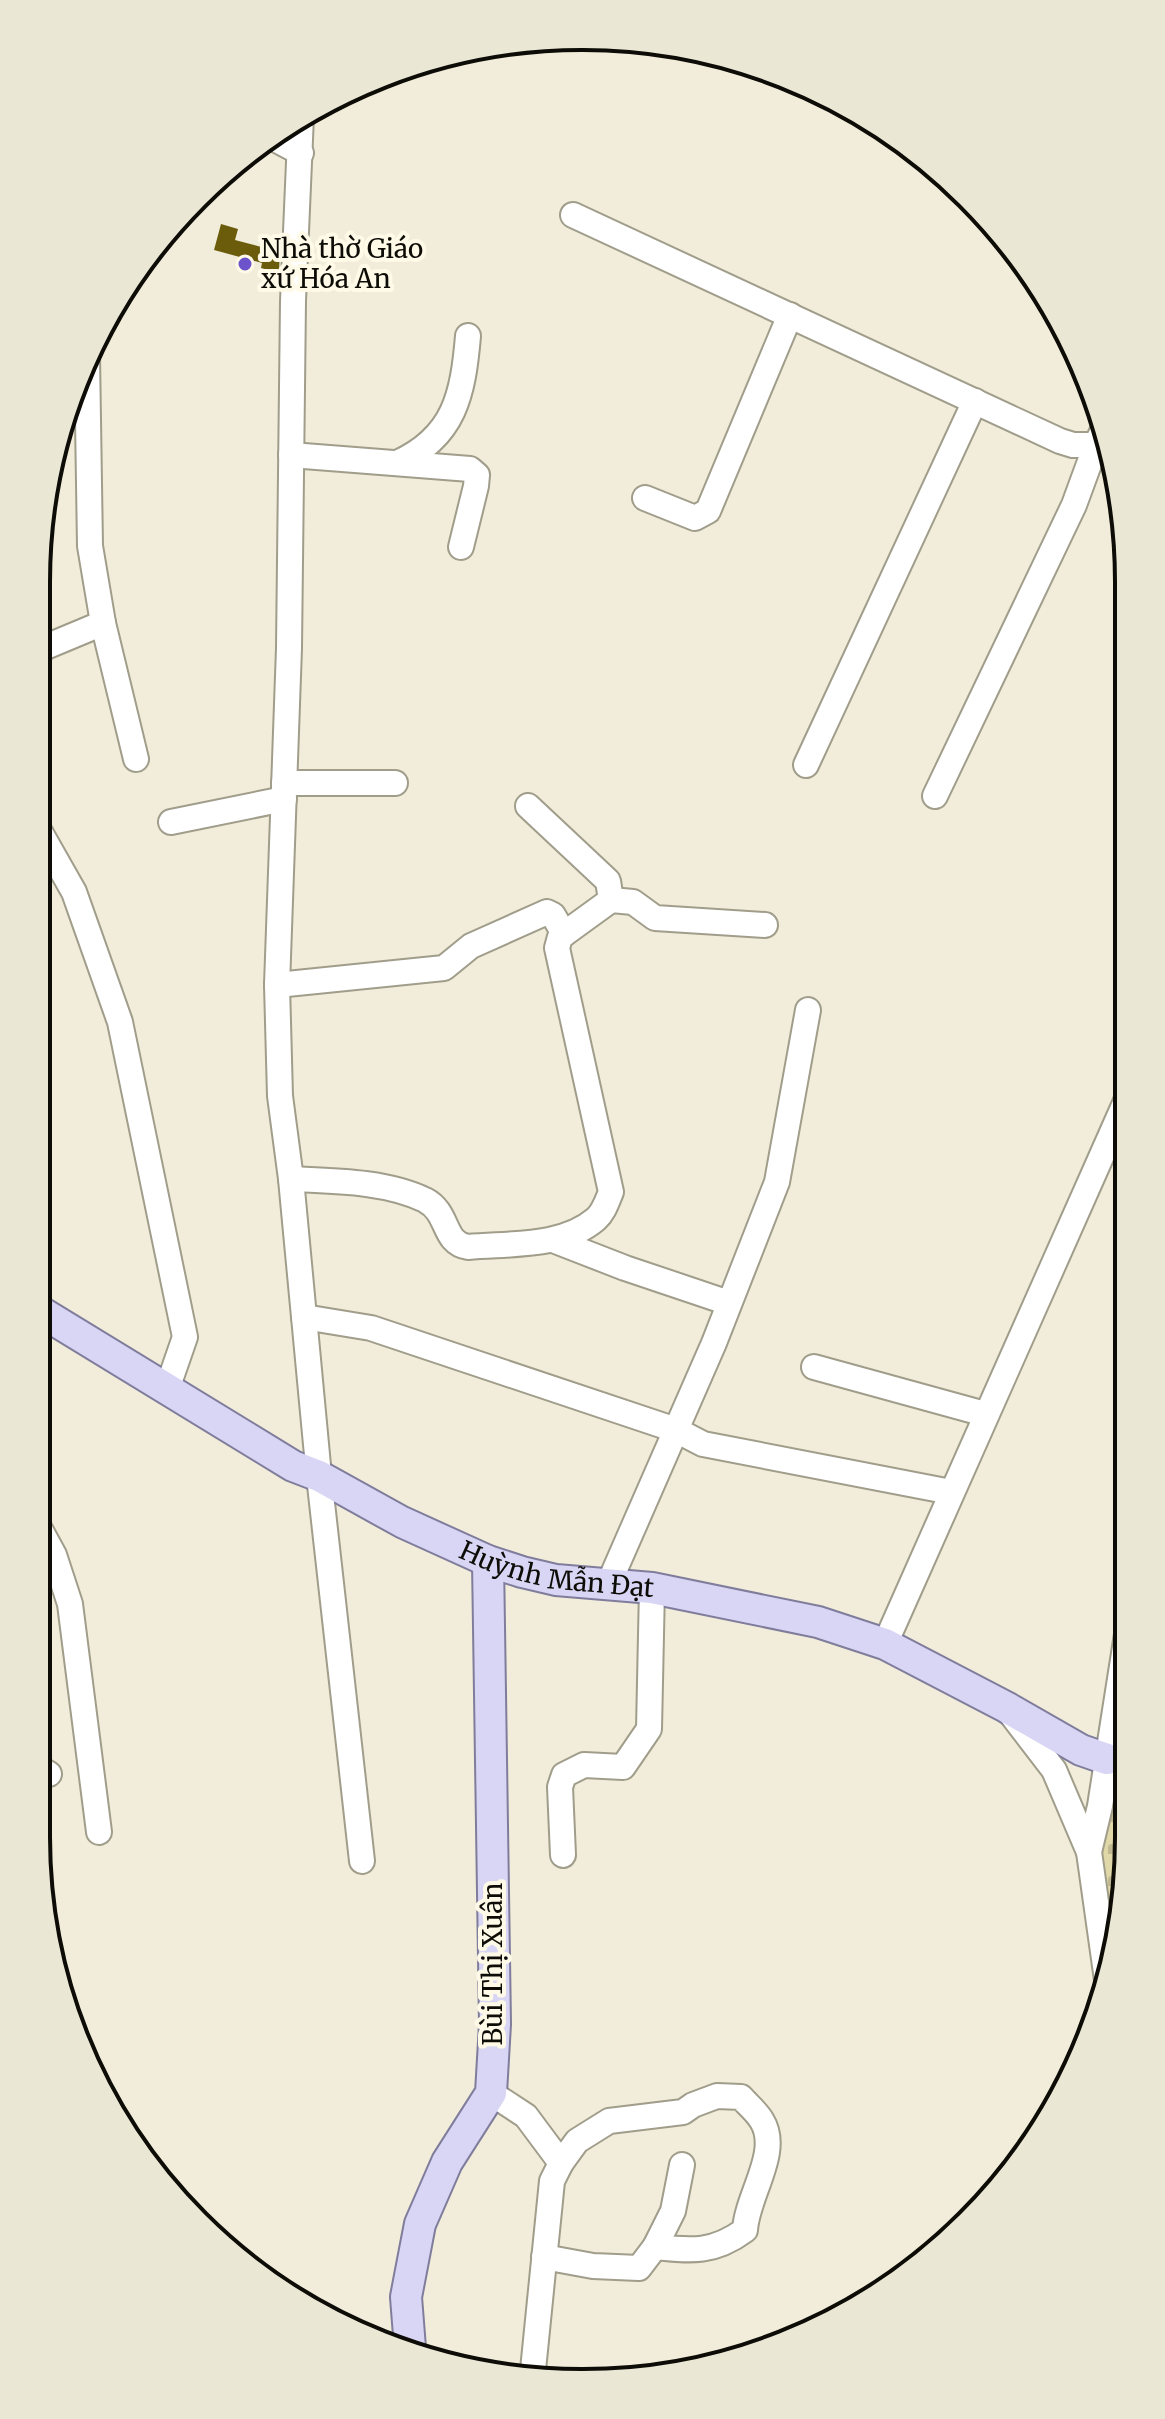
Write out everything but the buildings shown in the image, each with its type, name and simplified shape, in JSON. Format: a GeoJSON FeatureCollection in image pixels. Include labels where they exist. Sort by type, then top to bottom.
{"type":"FeatureCollection","features":[{"type":"Feature","properties":{"kind":"main road","name":"Huỳnh Mẫn Đạt"},"geometry":{"type":"LineString","coordinates":[[50,1318],[293,1466],[319,1476],[402,1522],[488,1561],[556,1580],[652,1588],[818,1622],[885,1644],[1081,1750],[1115,1762]]}},
{"type":"Feature","properties":{"kind":"main road","name":"Bùi Thị Xuân"},"geometry":{"type":"LineString","coordinates":[[409,2340],[406,2297],[420,2224],[447,2162],[491,2093],[495,2024],[488,1561]]}},
{"type":"Feature","properties":{"kind":"street"},"geometry":{"type":"LineString","coordinates":[[301,131],[293,301],[289,648],[277,985],[280,1096],[362,1861]]}},
{"type":"Feature","properties":{"kind":"street"},"geometry":{"type":"LineString","coordinates":[[282,143],[301,153]]}},
{"type":"Feature","properties":{"kind":"street"},"geometry":{"type":"LineString","coordinates":[[573,215],[1060,441],[1073,445],[1095,438]]}},
{"type":"Feature","properties":{"kind":"street"},"geometry":{"type":"LineString","coordinates":[[645,498],[695,518],[708,511],[790,315]]}},
{"type":"Feature","properties":{"kind":"street"},"geometry":{"type":"LineString","coordinates":[[397,463],[416,455],[433,442],[446,426],[464,382],[468,336]]}},
{"type":"Feature","properties":{"kind":"street"},"geometry":{"type":"LineString","coordinates":[[87,388],[90,546],[103,623],[136,759]]}},
{"type":"Feature","properties":{"kind":"street"},"geometry":{"type":"LineString","coordinates":[[806,765],[975,401]]}},
{"type":"Feature","properties":{"kind":"street"},"geometry":{"type":"LineString","coordinates":[[935,796],[1074,505],[1097,445]]}},
{"type":"Feature","properties":{"kind":"street"},"geometry":{"type":"LineString","coordinates":[[291,455],[470,469],[477,475],[476,486],[461,547]]}},
{"type":"Feature","properties":{"kind":"street"},"geometry":{"type":"LineString","coordinates":[[50,645],[103,623]]}},
{"type":"Feature","properties":{"kind":"street"},"geometry":{"type":"LineString","coordinates":[[171,822],[284,791],[395,783]]}},
{"type":"Feature","properties":{"kind":"street"},"geometry":{"type":"LineString","coordinates":[[528,806],[608,881],[611,900]]}},
{"type":"Feature","properties":{"kind":"street"},"geometry":{"type":"LineString","coordinates":[[50,850],[74,892],[120,1022],[185,1337],[167,1389]]}},
{"type":"Feature","properties":{"kind":"street"},"geometry":{"type":"LineString","coordinates":[[291,1179],[362,1185],[424,1200],[439,1210],[458,1245],[553,1240],[596,1219],[611,1192],[557,948],[560,937],[611,900],[633,902],[655,918],[765,925]]}},
{"type":"Feature","properties":{"kind":"street"},"geometry":{"type":"LineString","coordinates":[[277,985],[444,968],[471,946],[547,912],[553,915],[564,934]]}},
{"type":"Feature","properties":{"kind":"street"},"geometry":{"type":"LineString","coordinates":[[609,1583],[676,1430],[777,1182],[808,1010]]}},
{"type":"Feature","properties":{"kind":"street"},"geometry":{"type":"LineString","coordinates":[[885,1644],[1115,1125]]}},
{"type":"Feature","properties":{"kind":"street"},"geometry":{"type":"LineString","coordinates":[[553,1240],[729,1303]]}},
{"type":"Feature","properties":{"kind":"street"},"geometry":{"type":"LineString","coordinates":[[304,1317],[371,1328],[676,1430],[703,1444],[951,1492]]}},
{"type":"Feature","properties":{"kind":"street"},"geometry":{"type":"LineString","coordinates":[[814,1367],[985,1414]]}},
{"type":"Feature","properties":{"kind":"street"},"geometry":{"type":"LineString","coordinates":[[50,1548],[70,1604],[99,1832]]}},
{"type":"Feature","properties":{"kind":"street"},"geometry":{"type":"LineString","coordinates":[[563,1855],[560,1787],[564,1775],[584,1765],[623,1767],[649,1729],[652,1588]]}},
{"type":"Feature","properties":{"kind":"street"},"geometry":{"type":"LineString","coordinates":[[1006,1707],[1054,1770],[1089,1852],[1103,1950]]}},
{"type":"Feature","properties":{"kind":"street"},"geometry":{"type":"LineString","coordinates":[[1089,1852],[1115,1772]]}},
{"type":"Feature","properties":{"kind":"street"},"geometry":{"type":"LineString","coordinates":[[491,2093],[526,2116],[561,2163]]}},
{"type":"Feature","properties":{"kind":"street"},"geometry":{"type":"LineString","coordinates":[[533,2366],[552,2181],[577,2141],[609,2121],[683,2112],[717,2096],[741,2097],[763,2121],[770,2143],[746,2212],[745,2230],[729,2242],[710,2249],[655,2247]]}},
{"type":"Feature","properties":{"kind":"street"},"geometry":{"type":"LineString","coordinates":[[544,2257],[639,2268],[655,2247],[673,2211],[682,2165]]}},
{"type":"Feature","properties":{"kind":"green space"},"geometry":{"type":"Polygon","coordinates":[[[1115,1736],[1114,1871],[1105,1937],[1094,1851],[1115,1736]]]}},
{"type":"Feature","properties":{"kind":"place","name":"Nhà thờ Giáo xứ Hóa An"},"geometry":{"type":"Point","coordinates":[245,264]}}]}
